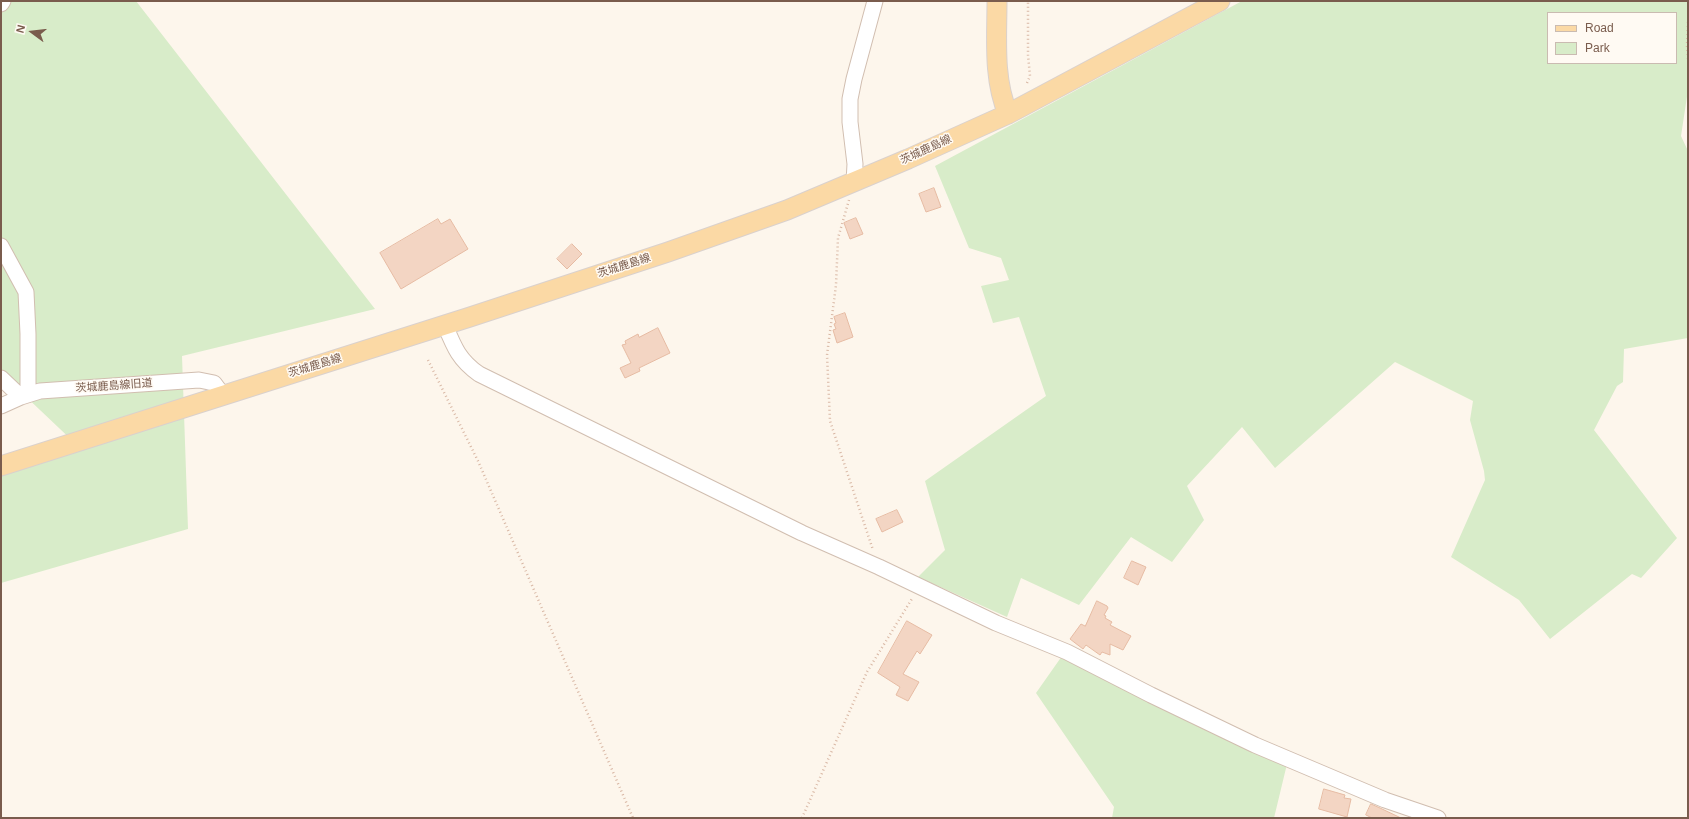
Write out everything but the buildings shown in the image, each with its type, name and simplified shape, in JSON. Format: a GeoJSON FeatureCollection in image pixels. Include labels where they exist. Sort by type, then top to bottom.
{"type":"FeatureCollection","features":[{"type":"Feature","properties":{"kind":"main road"},"geometry":{"type":"LineString","coordinates":[[997,1],[998,69],[1000,91],[1008,114]]}},
{"type":"Feature","properties":{"kind":"main road","name":"茨城鹿島線"},"geometry":{"type":"LineString","coordinates":[[1,466],[445,325],[714,236],[787,210],[1008,114],[1220,1]]}},
{"type":"Feature","properties":{"kind":"street"},"geometry":{"type":"LineString","coordinates":[[854,182],[855,164],[850,122],[850,99],[854,79],[876,1]]}},
{"type":"Feature","properties":{"kind":"street"},"geometry":{"type":"LineString","coordinates":[[1,246],[26,292],[28,334],[24,396]]}},
{"type":"Feature","properties":{"kind":"street"},"geometry":{"type":"LineString","coordinates":[[445,325],[459,355],[464,362],[479,374],[802,533],[879,567],[996,623],[1067,652],[1151,695],[1262,748],[1385,800],[1438,818]]}},
{"type":"Feature","properties":{"kind":"street"},"geometry":{"type":"LineString","coordinates":[[1,378],[24,396]]}},
{"type":"Feature","properties":{"kind":"street","name":"茨城鹿島線旧道"},"geometry":{"type":"LineString","coordinates":[[1,406],[40,391],[199,380],[214,383],[223,395]]}},
{"type":"Feature","properties":{"kind":"path"},"geometry":{"type":"LineString","coordinates":[[1027,83],[1030,76],[1028,55],[1028,1]]}},
{"type":"Feature","properties":{"kind":"path"},"geometry":{"type":"LineString","coordinates":[[1688,22],[1688,59]]}},
{"type":"Feature","properties":{"kind":"path"},"geometry":{"type":"LineString","coordinates":[[854,182],[838,238],[836,285],[827,355],[830,421],[879,567]]}},
{"type":"Feature","properties":{"kind":"path"},"geometry":{"type":"LineString","coordinates":[[428,360],[478,461],[633,818]]}},
{"type":"Feature","properties":{"kind":"path"},"geometry":{"type":"LineString","coordinates":[[802,818],[867,672],[920,587]]}},
{"type":"Feature","properties":{"kind":"green space"},"geometry":{"type":"Polygon","coordinates":[[[1,1],[136,1],[375,309],[182,356],[188,529],[1,583],[1,474],[79,447],[1,373],[1,1]]]}},
{"type":"Feature","properties":{"kind":"green space"},"geometry":{"type":"Polygon","coordinates":[[[1242,1],[1688,1],[1688,90],[1681,136],[1688,151],[1688,338],[1624,349],[1623,382],[1617,386],[1594,430],[1677,538],[1641,578],[1632,574],[1550,639],[1519,600],[1451,557],[1485,480],[1484,471],[1470,420],[1473,401],[1395,362],[1275,468],[1242,427],[1187,486],[1204,520],[1172,562],[1131,537],[1079,605],[1021,578],[1007,617],[918,577],[945,550],[925,481],[1046,396],[1019,317],[993,323],[981,286],[1009,280],[1001,258],[969,248],[935,166],[1242,1]]]}},
{"type":"Feature","properties":{"kind":"green space"},"geometry":{"type":"Polygon","coordinates":[[[1062,656],[1287,764],[1274,818],[1112,818],[1114,807],[1036,693],[1062,656]]]}}]}
